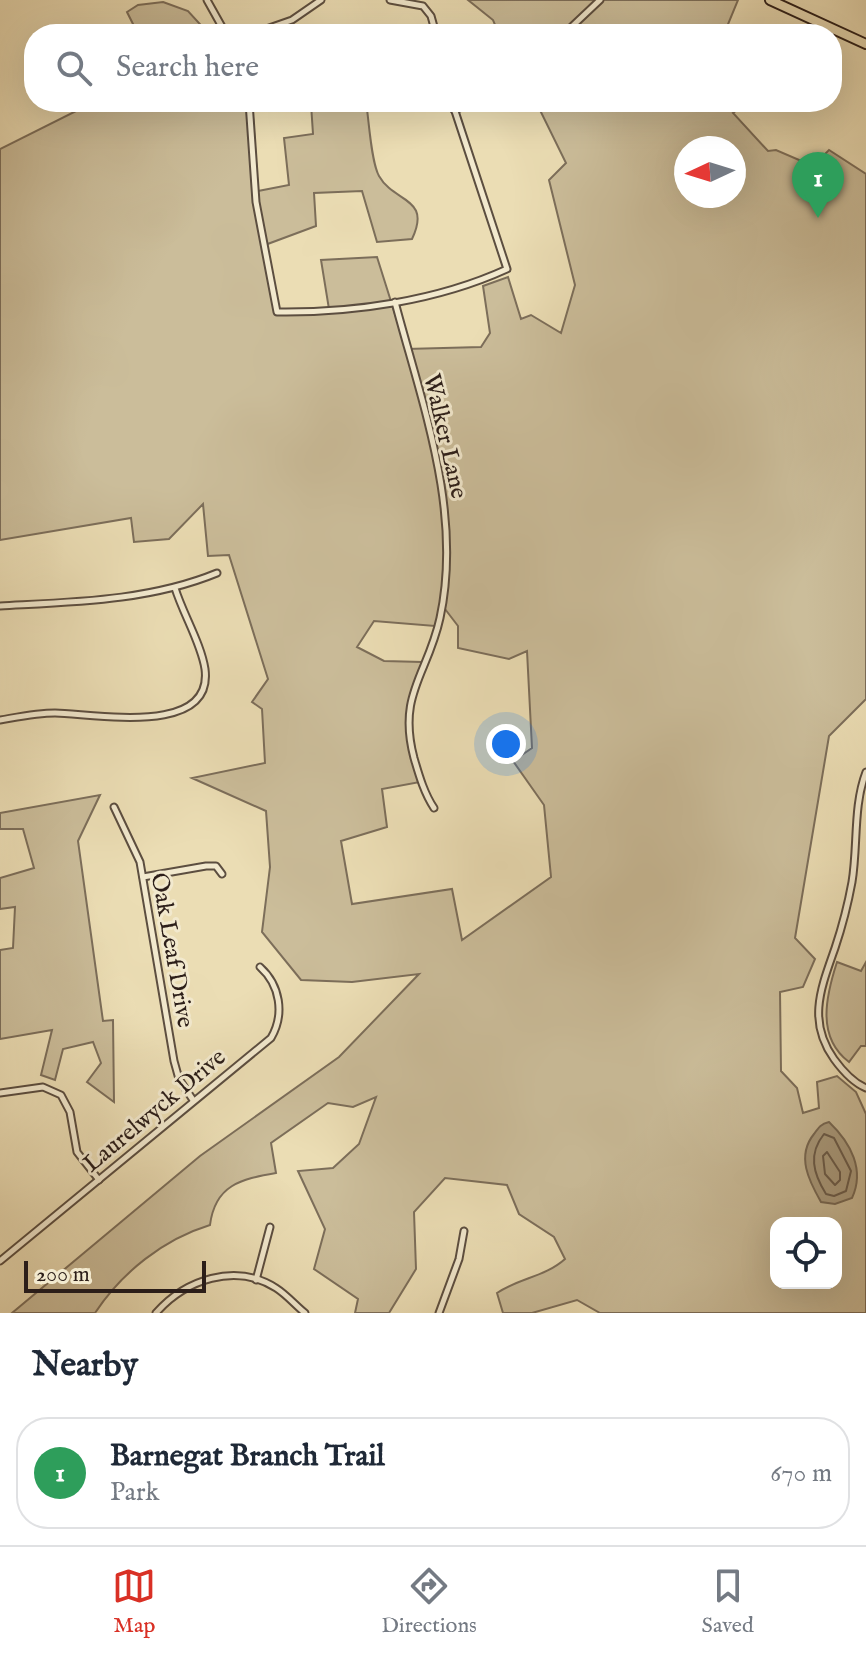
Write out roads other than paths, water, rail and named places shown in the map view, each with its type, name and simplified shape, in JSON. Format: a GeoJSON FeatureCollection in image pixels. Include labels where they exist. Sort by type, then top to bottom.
{"type":"FeatureCollection","features":[{"type":"Feature","properties":{"kind":"highway"},"geometry":{"type":"LineString","coordinates":[[770,0],[822,24]]}},
{"type":"Feature","properties":{"kind":"highway"},"geometry":{"type":"LineString","coordinates":[[842,33],[866,44]]}},
{"type":"Feature","properties":{"kind":"street"},"geometry":{"type":"LineString","coordinates":[[207,0],[220,24]]}},
{"type":"Feature","properties":{"kind":"street"},"geometry":{"type":"LineString","coordinates":[[281,24],[321,0]]}},
{"type":"Feature","properties":{"kind":"street"},"geometry":{"type":"LineString","coordinates":[[390,0],[423,6],[433,24]]}},
{"type":"Feature","properties":{"kind":"street"},"geometry":{"type":"LineString","coordinates":[[575,24],[600,0]]}},
{"type":"Feature","properties":{"kind":"street"},"geometry":{"type":"LineString","coordinates":[[250,112],[256,202],[277,312],[317,312],[395,302],[473,284],[507,269],[455,112]]}},
{"type":"Feature","properties":{"kind":"street","name":"Walker Lane"},"geometry":{"type":"LineString","coordinates":[[395,302],[445,493],[440,621],[407,714],[408,733],[419,776],[434,808]]}},
{"type":"Feature","properties":{"kind":"street"},"geometry":{"type":"LineString","coordinates":[[0,606],[57,605],[175,588],[217,573]]}},
{"type":"Feature","properties":{"kind":"street"},"geometry":{"type":"LineString","coordinates":[[0,720],[58,713],[107,719],[164,714],[188,707],[203,688],[205,669],[175,588]]}},
{"type":"Feature","properties":{"kind":"street"},"geometry":{"type":"LineString","coordinates":[[866,772],[858,801],[857,839],[845,913],[820,986],[817,1007],[828,1050],[839,1066],[866,1088]]}},
{"type":"Feature","properties":{"kind":"street","name":"Oak Leaf Drive"},"geometry":{"type":"LineString","coordinates":[[114,807],[136,849],[174,1061],[179,1079],[193,1100]]}},
{"type":"Feature","properties":{"kind":"street"},"geometry":{"type":"LineString","coordinates":[[143,877],[206,866],[216,866],[222,874]]}},
{"type":"Feature","properties":{"kind":"street","name":"Laurelwyck Drive"},"geometry":{"type":"LineString","coordinates":[[0,1261],[271,1038],[276,1029],[278,999],[271,977],[260,967]]}},
{"type":"Feature","properties":{"kind":"street"},"geometry":{"type":"LineString","coordinates":[[0,1093],[43,1087],[61,1095],[70,1112],[77,1152],[99,1180]]}},
{"type":"Feature","properties":{"kind":"street"},"geometry":{"type":"LineString","coordinates":[[256,1280],[270,1227]]}},
{"type":"Feature","properties":{"kind":"street"},"geometry":{"type":"LineString","coordinates":[[439,1313],[459,1259],[464,1231]]}},
{"type":"Feature","properties":{"kind":"street"},"geometry":{"type":"LineString","coordinates":[[156,1313],[180,1291],[202,1280],[228,1276],[256,1280],[275,1287],[305,1313]]}},
{"type":"Feature","properties":{"kind":"water"},"geometry":{"type":"Polygon","coordinates":[[[829,1122],[854,1157],[857,1177],[852,1198],[835,1204],[821,1202],[805,1160],[809,1142],[819,1128],[829,1122]]]}},
{"type":"Feature","properties":{"kind":"place","name":"Barnegat Branch Trail"},"geometry":{"type":"Point","coordinates":[818,218]}}]}
